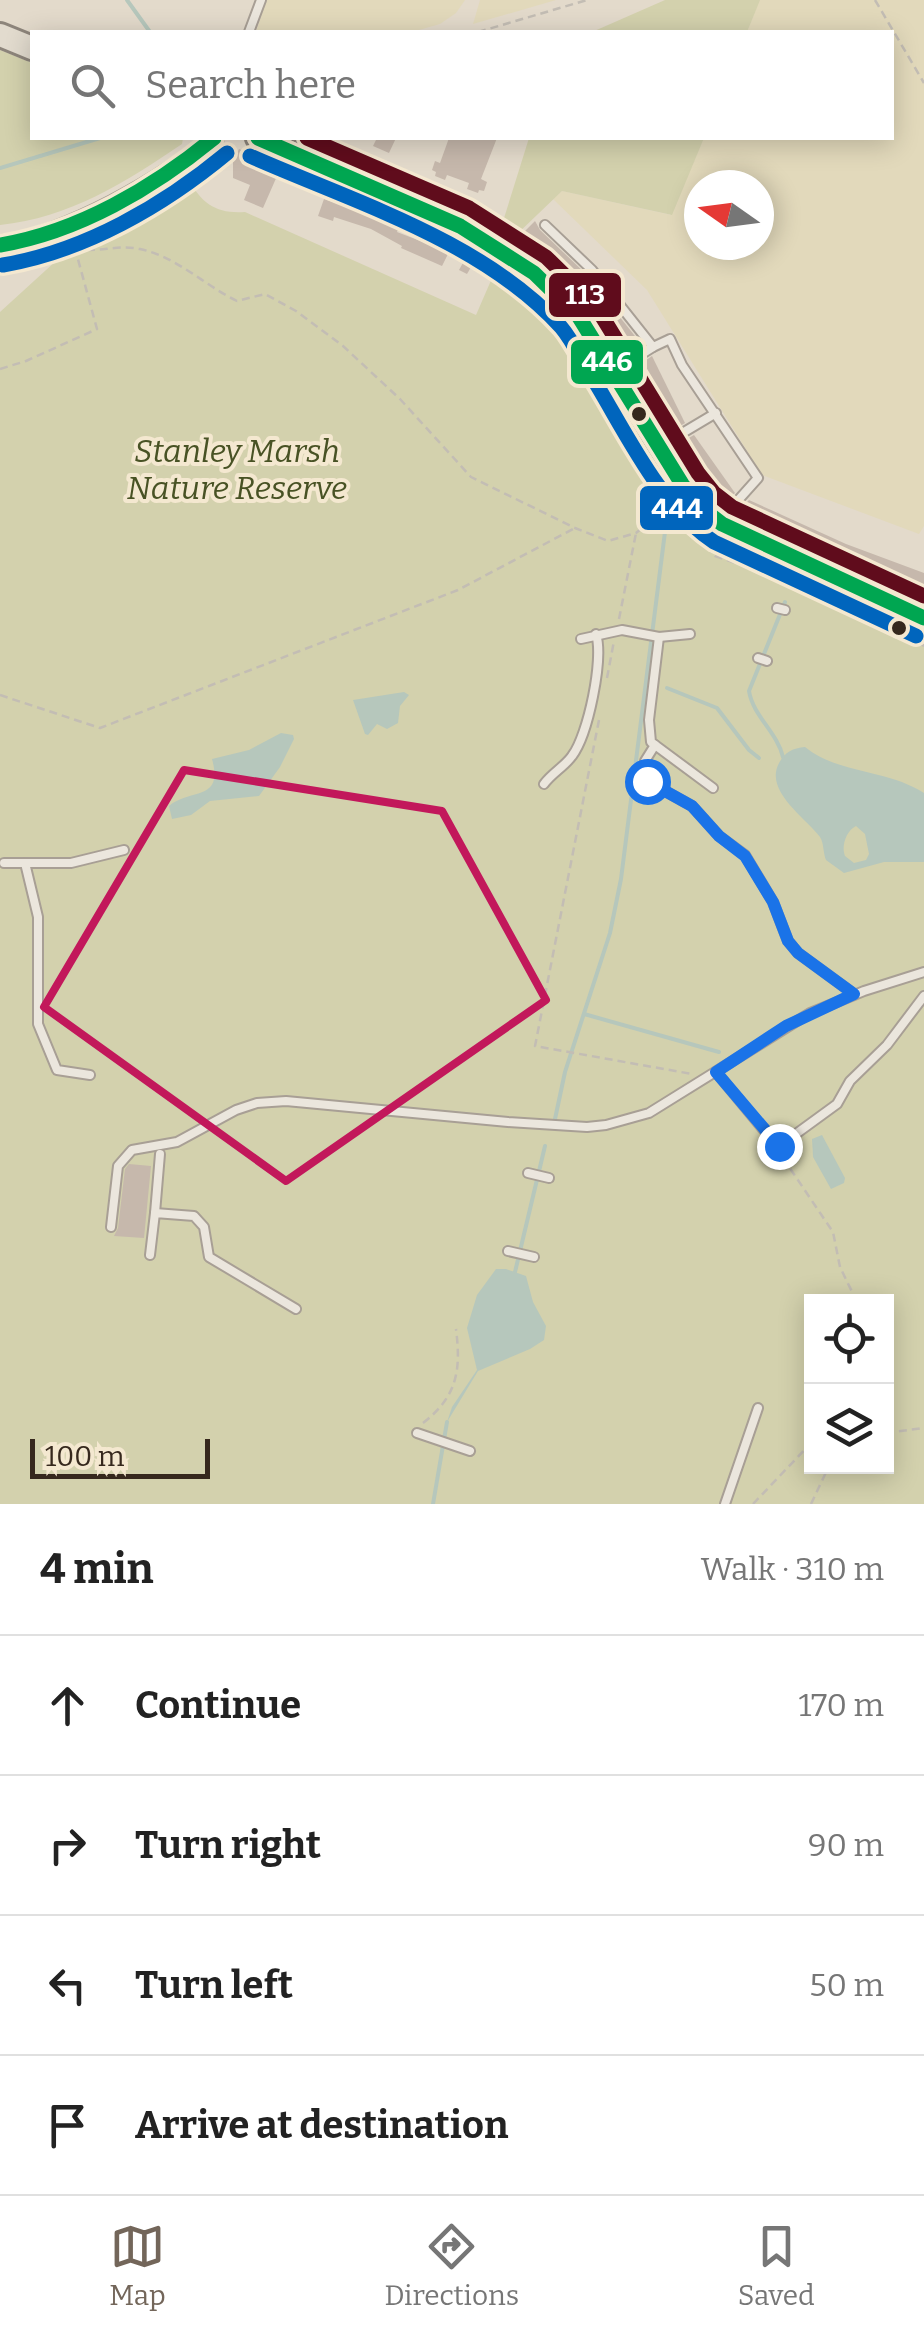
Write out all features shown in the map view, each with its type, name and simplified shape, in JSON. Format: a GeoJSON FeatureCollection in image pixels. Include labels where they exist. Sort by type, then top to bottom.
{"type":"FeatureCollection","features":[{"type":"Feature","properties":{"kind":"main road"},"geometry":{"type":"LineString","coordinates":[[0,35],[30,47]]}},
{"type":"Feature","properties":{"kind":"main road"},"geometry":{"type":"LineString","coordinates":[[263,140],[460,226],[534,273],[579,316],[692,497],[722,524],[924,618]]}},
{"type":"Feature","properties":{"kind":"street"},"geometry":{"type":"LineString","coordinates":[[0,245],[48,235],[100,211],[186,160],[211,140]]}},
{"type":"Feature","properties":{"kind":"lane"},"geometry":{"type":"LineString","coordinates":[[250,30],[261,0]]}},
{"type":"Feature","properties":{"kind":"lane"},"geometry":{"type":"LineString","coordinates":[[545,225],[597,276],[653,347]]}},
{"type":"Feature","properties":{"kind":"lane"},"geometry":{"type":"LineString","coordinates":[[567,304],[597,276]]}},
{"type":"Feature","properties":{"kind":"lane"},"geometry":{"type":"LineString","coordinates":[[613,372],[670,340],[682,365],[758,478],[724,516]]}},
{"type":"Feature","properties":{"kind":"lane"},"geometry":{"type":"LineString","coordinates":[[659,447],[716,413]]}},
{"type":"Feature","properties":{"kind":"lane"},"geometry":{"type":"LineString","coordinates":[[581,639],[616,630],[659,637],[690,634]]}},
{"type":"Feature","properties":{"kind":"lane"},"geometry":{"type":"LineString","coordinates":[[544,784],[576,751],[584,728],[598,652],[596,634]]}},
{"type":"Feature","properties":{"kind":"lane"},"geometry":{"type":"LineString","coordinates":[[659,637],[649,734],[655,745],[713,788]]}},
{"type":"Feature","properties":{"kind":"lane"},"geometry":{"type":"LineString","coordinates":[[655,745],[645,762],[647,781],[692,806],[719,836],[745,856],[773,902],[788,941],[798,953],[854,994]]}},
{"type":"Feature","properties":{"kind":"lane"},"geometry":{"type":"LineString","coordinates":[[4,862],[71,863],[124,850]]}},
{"type":"Feature","properties":{"kind":"lane"},"geometry":{"type":"LineString","coordinates":[[25,863],[38,916],[38,1024],[57,1070],[90,1075]]}},
{"type":"Feature","properties":{"kind":"lane"},"geometry":{"type":"LineString","coordinates":[[111,1227],[122,1157],[132,1150],[177,1142],[257,1103],[286,1100],[587,1127],[637,1118],[786,1026],[854,994],[924,972]]}},
{"type":"Feature","properties":{"kind":"lane"},"geometry":{"type":"LineString","coordinates":[[712,1075],[778,1147],[837,1104],[850,1081],[887,1044],[924,996]]}},
{"type":"Feature","properties":{"kind":"lane"},"geometry":{"type":"LineString","coordinates":[[150,1256],[160,1154]]}},
{"type":"Feature","properties":{"kind":"lane"},"geometry":{"type":"LineString","coordinates":[[530,1174],[547,1177]]}},
{"type":"Feature","properties":{"kind":"lane"},"geometry":{"type":"LineString","coordinates":[[155,1213],[194,1216],[204,1227],[209,1256],[296,1309]]}},
{"type":"Feature","properties":{"kind":"lane"},"geometry":{"type":"LineString","coordinates":[[511,1252],[532,1256]]}},
{"type":"Feature","properties":{"kind":"lane"},"geometry":{"type":"LineString","coordinates":[[726,1504],[758,1408]]}},
{"type":"Feature","properties":{"kind":"lane"},"geometry":{"type":"LineString","coordinates":[[416,1432],[470,1450]]}},
{"type":"Feature","properties":{"kind":"path"},"geometry":{"type":"LineString","coordinates":[[485,30],[587,0]]}},
{"type":"Feature","properties":{"kind":"path"},"geometry":{"type":"LineString","coordinates":[[875,0],[893,30]]}},
{"type":"Feature","properties":{"kind":"path"},"geometry":{"type":"LineString","coordinates":[[894,32],[924,83]]}},
{"type":"Feature","properties":{"kind":"path"},"geometry":{"type":"LineString","coordinates":[[48,235],[76,251],[138,248],[185,267],[237,301],[265,294],[278,300],[343,346],[400,399],[470,477],[574,528],[608,541],[636,533],[674,502],[680,516],[714,556],[782,579],[924,646]]}},
{"type":"Feature","properties":{"kind":"path"},"geometry":{"type":"LineString","coordinates":[[0,369],[97,328],[76,251]]}},
{"type":"Feature","properties":{"kind":"path"},"geometry":{"type":"LineString","coordinates":[[0,695],[100,728],[458,590],[574,528]]}},
{"type":"Feature","properties":{"kind":"path"},"geometry":{"type":"LineString","coordinates":[[605,687],[636,533]]}},
{"type":"Feature","properties":{"kind":"path"},"geometry":{"type":"LineString","coordinates":[[602,706],[535,1046],[712,1075]]}},
{"type":"Feature","properties":{"kind":"path"},"geometry":{"type":"LineString","coordinates":[[776,1148],[833,1232],[840,1267],[852,1294]]}},
{"type":"Feature","properties":{"kind":"path"},"geometry":{"type":"LineString","coordinates":[[416,1432],[441,1405],[459,1371],[456,1329]]}},
{"type":"Feature","properties":{"kind":"path"},"geometry":{"type":"LineString","coordinates":[[894,1433],[924,1428]]}},
{"type":"Feature","properties":{"kind":"path"},"geometry":{"type":"LineString","coordinates":[[753,1504],[804,1450]]}},
{"type":"Feature","properties":{"kind":"path"},"geometry":{"type":"LineString","coordinates":[[811,1504],[825,1474]]}},
{"type":"Feature","properties":{"kind":"highlighted area"},"geometry":{"type":"Polygon","coordinates":[[[184,770],[442,811],[546,1000],[286,1181],[44,1007],[184,770]]]}},
{"type":"Feature","properties":{"kind":"shaded area"},"geometry":{"type":"Polygon","coordinates":[[[266,0],[465,0],[456,13],[440,24],[419,30],[257,30],[266,0]]]}},
{"type":"Feature","properties":{"kind":"shaded area"},"geometry":{"type":"Polygon","coordinates":[[[480,0],[556,0],[473,24],[480,0]]]}},
{"type":"Feature","properties":{"kind":"shaded area"},"geometry":{"type":"Polygon","coordinates":[[[759,0],[924,0],[924,526],[919,534],[762,475],[647,290],[553,199],[562,191],[671,215],[684,185],[684,260],[774,260],[774,170],[690,170],[703,140],[894,140],[894,30],[748,30],[759,0]]]}},
{"type":"Feature","properties":{"kind":"shaded area"},"geometry":{"type":"Polygon","coordinates":[[[404,692],[409,695],[400,706],[398,723],[387,729],[377,724],[365,734],[353,700],[404,692]]]}},
{"type":"Feature","properties":{"kind":"shaded area"},"geometry":{"type":"Polygon","coordinates":[[[281,733],[293,735],[294,739],[259,796],[210,801],[191,815],[172,819],[169,806],[203,792],[213,782],[212,759],[249,750],[281,733]]]}},
{"type":"Feature","properties":{"kind":"shaded area"},"geometry":{"type":"Polygon","coordinates":[[[805,747],[832,762],[894,779],[924,793],[924,862],[884,862],[844,873],[826,860],[820,837],[788,803],[777,784],[781,759],[790,751],[805,747]],[[856,826],[845,839],[845,856],[854,863],[866,860],[869,854],[865,834],[856,826]]]}},
{"type":"Feature","properties":{"kind":"shaded area"},"geometry":{"type":"Polygon","coordinates":[[[822,1135],[845,1178],[844,1183],[831,1189],[813,1157],[812,1139],[822,1135]]]}},
{"type":"Feature","properties":{"kind":"shaded area"},"geometry":{"type":"Polygon","coordinates":[[[496,1269],[526,1276],[533,1302],[546,1326],[544,1340],[478,1371],[447,1422],[452,1407],[477,1370],[467,1328],[477,1295],[496,1269]]]}},
{"type":"Feature","properties":{"kind":"green space"},"geometry":{"type":"Polygon","coordinates":[[[665,0],[760,0],[748,30],[597,30],[665,0]]]}},
{"type":"Feature","properties":{"kind":"green space"},"geometry":{"type":"Polygon","coordinates":[[[0,50],[30,62],[30,140],[183,140],[140,172],[96,196],[50,215],[0,225],[0,50]]]}},
{"type":"Feature","properties":{"kind":"green space"},"geometry":{"type":"Polygon","coordinates":[[[528,140],[703,140],[691,170],[684,170],[684,186],[672,215],[562,191],[513,238],[500,231],[528,140]]]}},
{"type":"Feature","properties":{"kind":"green space","name":"Stanley Marsh Nature Reserve"},"geometry":{"type":"Polygon","coordinates":[[[189,180],[205,201],[218,209],[245,212],[476,315],[499,262],[545,297],[568,322],[662,477],[706,531],[732,552],[924,635],[924,1504],[0,1504],[0,312],[57,260],[60,250],[105,232],[189,180]]]}},
{"type":"Feature","properties":{"kind":"building"},"geometry":{"type":"Polygon","coordinates":[[[376,140],[395,140],[389,153],[373,146],[376,140]]]}},
{"type":"Feature","properties":{"kind":"building"},"geometry":{"type":"Polygon","coordinates":[[[448,140],[496,140],[481,179],[487,182],[484,191],[467,189],[469,183],[447,175],[445,180],[435,176],[435,161],[440,163],[448,140]]]}},
{"type":"Feature","properties":{"kind":"building"},"geometry":{"type":"Polygon","coordinates":[[[239,149],[281,167],[263,208],[244,200],[250,185],[233,178],[233,162],[239,149]]]}},
{"type":"Feature","properties":{"kind":"building"},"geometry":{"type":"Polygon","coordinates":[[[324,199],[376,217],[399,227],[397,232],[449,252],[442,266],[371,229],[318,216],[324,199]]]}},
{"type":"Feature","properties":{"kind":"building"},"geometry":{"type":"Polygon","coordinates":[[[535,221],[587,275],[578,284],[525,231],[535,221]]]}},
{"type":"Feature","properties":{"kind":"building"},"geometry":{"type":"Polygon","coordinates":[[[470,250],[478,255],[467,274],[459,270],[470,250]]]}},
{"type":"Feature","properties":{"kind":"building"},"geometry":{"type":"Polygon","coordinates":[[[596,287],[642,345],[633,351],[594,304],[588,295],[596,287]]]}},
{"type":"Feature","properties":{"kind":"building"},"geometry":{"type":"Polygon","coordinates":[[[652,356],[685,423],[672,431],[639,365],[652,356]]]}},
{"type":"Feature","properties":{"kind":"building"},"geometry":{"type":"Polygon","coordinates":[[[694,435],[735,493],[723,504],[680,443],[694,435]]]}},
{"type":"Feature","properties":{"kind":"building"},"geometry":{"type":"Polygon","coordinates":[[[749,500],[846,544],[924,573],[924,593],[738,512],[749,500]]]}},
{"type":"Feature","properties":{"kind":"building"},"geometry":{"type":"Polygon","coordinates":[[[129,1164],[151,1166],[144,1238],[114,1236],[129,1164]]]}},
{"type":"Feature","properties":{"kind":"waterway"},"geometry":{"type":"LineString","coordinates":[[127,0],[149,30]]}},
{"type":"Feature","properties":{"kind":"waterway"},"geometry":{"type":"LineString","coordinates":[[0,168],[93,140]]}},
{"type":"Feature","properties":{"kind":"waterway"},"geometry":{"type":"LineString","coordinates":[[555,1119],[565,1072],[610,933],[621,879],[666,524],[674,502]]}},
{"type":"Feature","properties":{"kind":"waterway"},"geometry":{"type":"LineString","coordinates":[[783,757],[749,691],[785,602]]}},
{"type":"Feature","properties":{"kind":"waterway"},"geometry":{"type":"LineString","coordinates":[[667,688],[717,708],[759,758]]}},
{"type":"Feature","properties":{"kind":"waterway"},"geometry":{"type":"LineString","coordinates":[[584,1014],[719,1052]]}},
{"type":"Feature","properties":{"kind":"waterway"},"geometry":{"type":"LineString","coordinates":[[515,1272],[545,1146]]}},
{"type":"Feature","properties":{"kind":"waterway"},"geometry":{"type":"LineString","coordinates":[[433,1504],[447,1422]]}},
{"type":"Feature","properties":{"kind":"transit line","name":"446"},"geometry":{"type":"LineString","coordinates":[[0,245],[86,219],[166,174],[211,140]]}},
{"type":"Feature","properties":{"kind":"transit line","name":"446"},"geometry":{"type":"LineString","coordinates":[[263,140],[460,226],[534,273],[579,317],[700,507],[722,524],[924,618]]}},
{"type":"Feature","properties":{"kind":"transit line","name":"113"},"geometry":{"type":"LineString","coordinates":[[312,140],[469,208],[546,257],[595,305],[714,493],[732,507],[924,596]]}},
{"type":"Feature","properties":{"kind":"transit line","name":"444"},"geometry":{"type":"LineString","coordinates":[[3,265],[64,249],[122,224],[177,191],[227,153]]}},
{"type":"Feature","properties":{"kind":"transit line","name":"444"},"geometry":{"type":"LineString","coordinates":[[250,156],[415,226],[494,270],[530,297],[565,332],[659,487],[694,526],[714,542],[916,636]]}},
{"type":"Feature","properties":{"kind":"route"},"geometry":{"type":"LineString","coordinates":[[647,781],[682,798],[745,856],[773,902],[788,941],[798,953],[854,994],[786,1026],[716,1072],[779,1146]]}}]}
